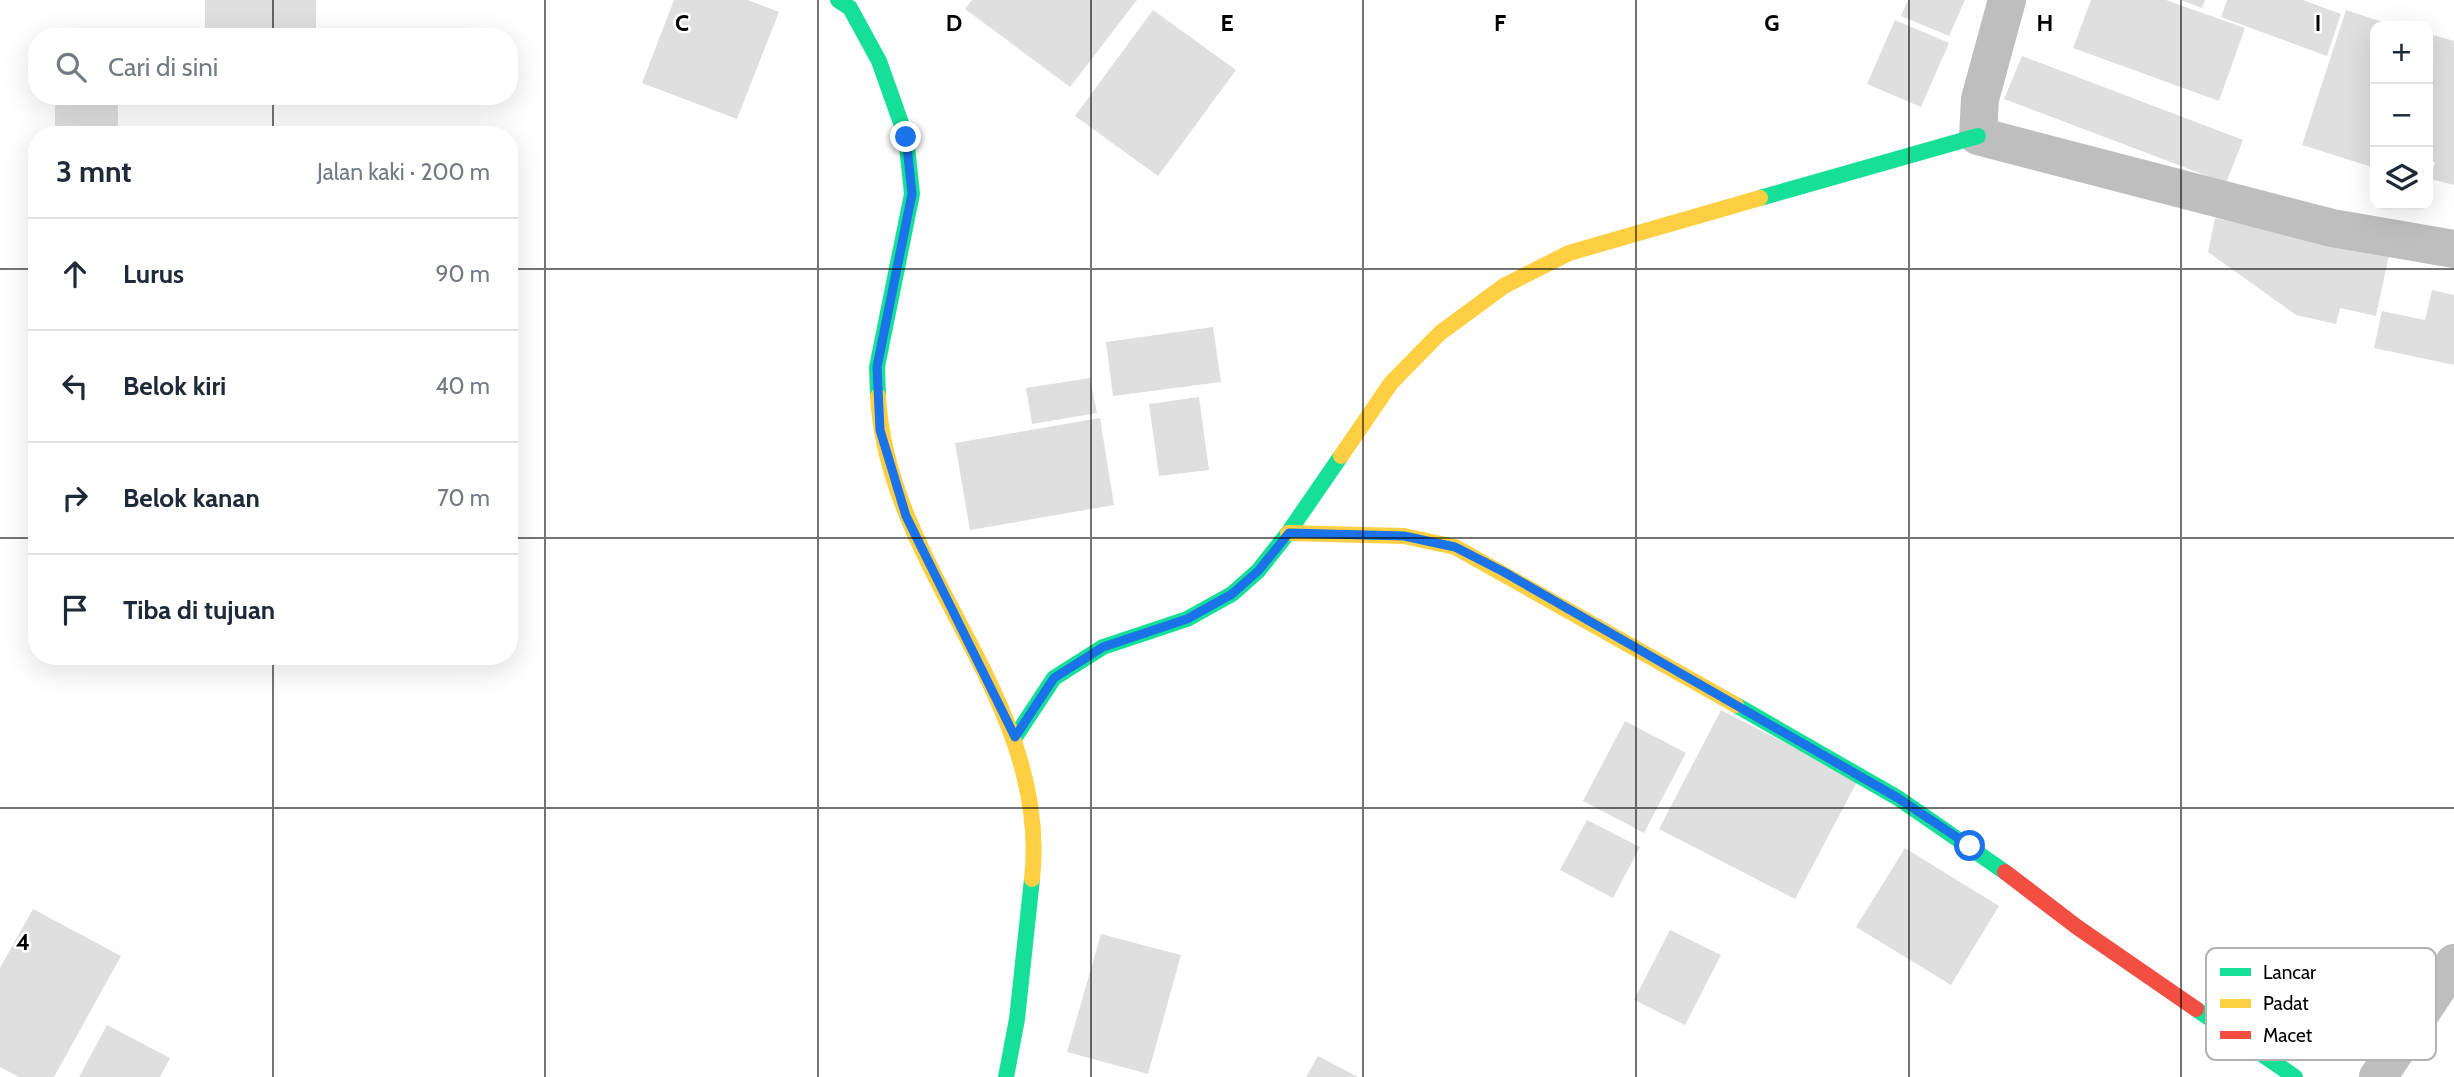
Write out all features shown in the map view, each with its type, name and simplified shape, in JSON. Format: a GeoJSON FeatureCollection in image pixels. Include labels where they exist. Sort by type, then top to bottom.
{"type":"FeatureCollection","features":[{"type":"Feature","properties":{"kind":"street"},"geometry":{"type":"LineString","coordinates":[[838,0],[850,8],[879,61],[906,137],[912,194],[877,367],[880,430],[906,516],[1015,737],[1030,796],[1036,846],[1017,1019],[1006,1077]]}},
{"type":"Feature","properties":{"kind":"street"},"geometry":{"type":"LineString","coordinates":[[1978,136],[1980,99],[2007,0]]}},
{"type":"Feature","properties":{"kind":"street"},"geometry":{"type":"LineString","coordinates":[[1015,737],[1054,678],[1103,647],[1187,619],[1232,594],[1258,571],[1289,533],[1391,383],[1440,333],[1504,286],[1569,253],[1978,136],[2332,228],[2454,249]]}},
{"type":"Feature","properties":{"kind":"street"},"geometry":{"type":"LineString","coordinates":[[1289,533],[1404,536],[1455,547],[1504,572],[1898,798],[1970,846],[2088,935],[2206,1016]]}},
{"type":"Feature","properties":{"kind":"street"},"geometry":{"type":"LineString","coordinates":[[2436,990],[2454,963]]}},
{"type":"Feature","properties":{"kind":"street"},"geometry":{"type":"LineString","coordinates":[[2270,1060],[2295,1077]]}},
{"type":"Feature","properties":{"kind":"street"},"geometry":{"type":"LineString","coordinates":[[2378,1077],[2389,1060]]}},
{"type":"Feature","properties":{"kind":"building"},"geometry":{"type":"Polygon","coordinates":[[[205,0],[316,0],[316,28],[205,28],[205,0]]]}},
{"type":"Feature","properties":{"kind":"building"},"geometry":{"type":"Polygon","coordinates":[[[674,0],[748,0],[779,12],[737,119],[642,83],[674,0]]]}},
{"type":"Feature","properties":{"kind":"building"},"geometry":{"type":"Polygon","coordinates":[[[972,0],[1137,0],[1070,87],[965,9],[972,0]]]}},
{"type":"Feature","properties":{"kind":"building"},"geometry":{"type":"Polygon","coordinates":[[[1908,0],[1965,0],[1949,36],[1901,16],[1908,0]]]}},
{"type":"Feature","properties":{"kind":"building"},"geometry":{"type":"Polygon","coordinates":[[[2091,0],[2166,0],[2245,28],[2219,101],[2073,48],[2091,0]]]}},
{"type":"Feature","properties":{"kind":"building"},"geometry":{"type":"Polygon","coordinates":[[[2181,0],[2205,0],[2202,8],[2181,0]]]}},
{"type":"Feature","properties":{"kind":"building"},"geometry":{"type":"Polygon","coordinates":[[[2227,0],[2303,0],[2341,14],[2327,56],[2221,17],[2227,0]]]}},
{"type":"Feature","properties":{"kind":"building"},"geometry":{"type":"Polygon","coordinates":[[[1153,10],[1236,70],[1158,176],[1075,116],[1153,10]]]}},
{"type":"Feature","properties":{"kind":"building"},"geometry":{"type":"Polygon","coordinates":[[[2346,10],[2380,21],[2370,21],[2370,166],[2302,145],[2346,10]]]}},
{"type":"Feature","properties":{"kind":"building"},"geometry":{"type":"Polygon","coordinates":[[[1895,20],[1949,43],[1921,107],[1867,84],[1895,20]]]}},
{"type":"Feature","properties":{"kind":"building"},"geometry":{"type":"Polygon","coordinates":[[[2433,35],[2454,41],[2454,185],[2433,180],[2433,35]]]}},
{"type":"Feature","properties":{"kind":"building"},"geometry":{"type":"Polygon","coordinates":[[[2022,56],[2243,140],[2226,183],[2004,99],[2022,56]]]}},
{"type":"Feature","properties":{"kind":"building"},"geometry":{"type":"Polygon","coordinates":[[[55,105],[118,105],[118,126],[55,126],[55,105]]]}},
{"type":"Feature","properties":{"kind":"building"},"geometry":{"type":"Polygon","coordinates":[[[2215,218],[2389,255],[2376,316],[2340,308],[2336,324],[2296,315],[2208,252],[2215,218]]]}},
{"type":"Feature","properties":{"kind":"building"},"geometry":{"type":"Polygon","coordinates":[[[2432,290],[2454,295],[2454,365],[2374,348],[2382,311],[2425,320],[2432,290]]]}},
{"type":"Feature","properties":{"kind":"building"},"geometry":{"type":"Polygon","coordinates":[[[1213,327],[1221,382],[1113,396],[1106,342],[1213,327]]]}},
{"type":"Feature","properties":{"kind":"building"},"geometry":{"type":"Polygon","coordinates":[[[1090,378],[1097,413],[1032,424],[1026,388],[1090,378]]]}},
{"type":"Feature","properties":{"kind":"building"},"geometry":{"type":"Polygon","coordinates":[[[1199,397],[1209,470],[1159,476],[1149,404],[1199,397]]]}},
{"type":"Feature","properties":{"kind":"building"},"geometry":{"type":"Polygon","coordinates":[[[1100,418],[1114,505],[970,530],[955,443],[1100,418]]]}},
{"type":"Feature","properties":{"kind":"building"},"geometry":{"type":"Polygon","coordinates":[[[1721,710],[1858,780],[1795,899],[1659,829],[1721,710]]]}},
{"type":"Feature","properties":{"kind":"building"},"geometry":{"type":"Polygon","coordinates":[[[1625,721],[1686,753],[1644,833],[1583,801],[1625,721]]]}},
{"type":"Feature","properties":{"kind":"building"},"geometry":{"type":"Polygon","coordinates":[[[1587,820],[1640,847],[1613,898],[1560,870],[1587,820]]]}},
{"type":"Feature","properties":{"kind":"building"},"geometry":{"type":"Polygon","coordinates":[[[1905,848],[1999,906],[1951,985],[1856,927],[1905,848]]]}},
{"type":"Feature","properties":{"kind":"building"},"geometry":{"type":"Polygon","coordinates":[[[33,909],[121,956],[54,1077],[19,1077],[0,1067],[0,968],[33,909]]]}},
{"type":"Feature","properties":{"kind":"building"},"geometry":{"type":"Polygon","coordinates":[[[1670,930],[1721,955],[1685,1025],[1634,1000],[1670,930]]]}},
{"type":"Feature","properties":{"kind":"building"},"geometry":{"type":"Polygon","coordinates":[[[1101,934],[1181,955],[1148,1074],[1067,1052],[1101,934]]]}},
{"type":"Feature","properties":{"kind":"building"},"geometry":{"type":"Polygon","coordinates":[[[107,1025],[170,1058],[160,1077],[79,1077],[107,1025]]]}},
{"type":"Feature","properties":{"kind":"building"},"geometry":{"type":"Polygon","coordinates":[[[1318,1056],[1358,1077],[1306,1077],[1318,1056]]]}},
{"type":"Feature","properties":{"kind":"traffic: fast"},"geometry":{"type":"LineString","coordinates":[[838,0],[850,8],[879,61],[906,137],[912,194],[877,367],[878,396]]}},
{"type":"Feature","properties":{"kind":"traffic: fast"},"geometry":{"type":"LineString","coordinates":[[1760,198],[1978,136]]}},
{"type":"Feature","properties":{"kind":"traffic: fast"},"geometry":{"type":"LineString","coordinates":[[1015,737],[1054,678],[1103,647],[1187,619],[1232,594],[1258,571],[1341,456]]}},
{"type":"Feature","properties":{"kind":"traffic: fast"},"geometry":{"type":"LineString","coordinates":[[1736,705],[1898,798],[2005,872]]}},
{"type":"Feature","properties":{"kind":"traffic: fast"},"geometry":{"type":"LineString","coordinates":[[1006,1077],[1017,1019],[1032,879]]}},
{"type":"Feature","properties":{"kind":"traffic: fast"},"geometry":{"type":"LineString","coordinates":[[2196,1009],[2206,1016]]}},
{"type":"Feature","properties":{"kind":"traffic: fast"},"geometry":{"type":"LineString","coordinates":[[2270,1060],[2295,1077]]}},
{"type":"Feature","properties":{"kind":"traffic: slow"},"geometry":{"type":"LineString","coordinates":[[1341,456],[1391,383],[1440,333],[1504,286],[1569,253],[1760,198]]}},
{"type":"Feature","properties":{"kind":"traffic: slow"},"geometry":{"type":"LineString","coordinates":[[878,396],[888,459],[909,520],[994,693],[1018,752],[1031,814],[1032,879]]}},
{"type":"Feature","properties":{"kind":"traffic: slow"},"geometry":{"type":"LineString","coordinates":[[1288,533],[1404,536],[1455,547],[1736,705]]}},
{"type":"Feature","properties":{"kind":"traffic: jam"},"geometry":{"type":"LineString","coordinates":[[2005,872],[2077,927],[2196,1009]]}},
{"type":"Feature","properties":{"kind":"route"},"geometry":{"type":"LineString","coordinates":[[906,137],[912,194],[877,367],[880,430],[906,516],[1015,737],[1054,678],[1103,647],[1187,619],[1232,594],[1258,571],[1289,533],[1404,536],[1455,547],[1504,572],[1898,798],[1970,846]]}}]}
